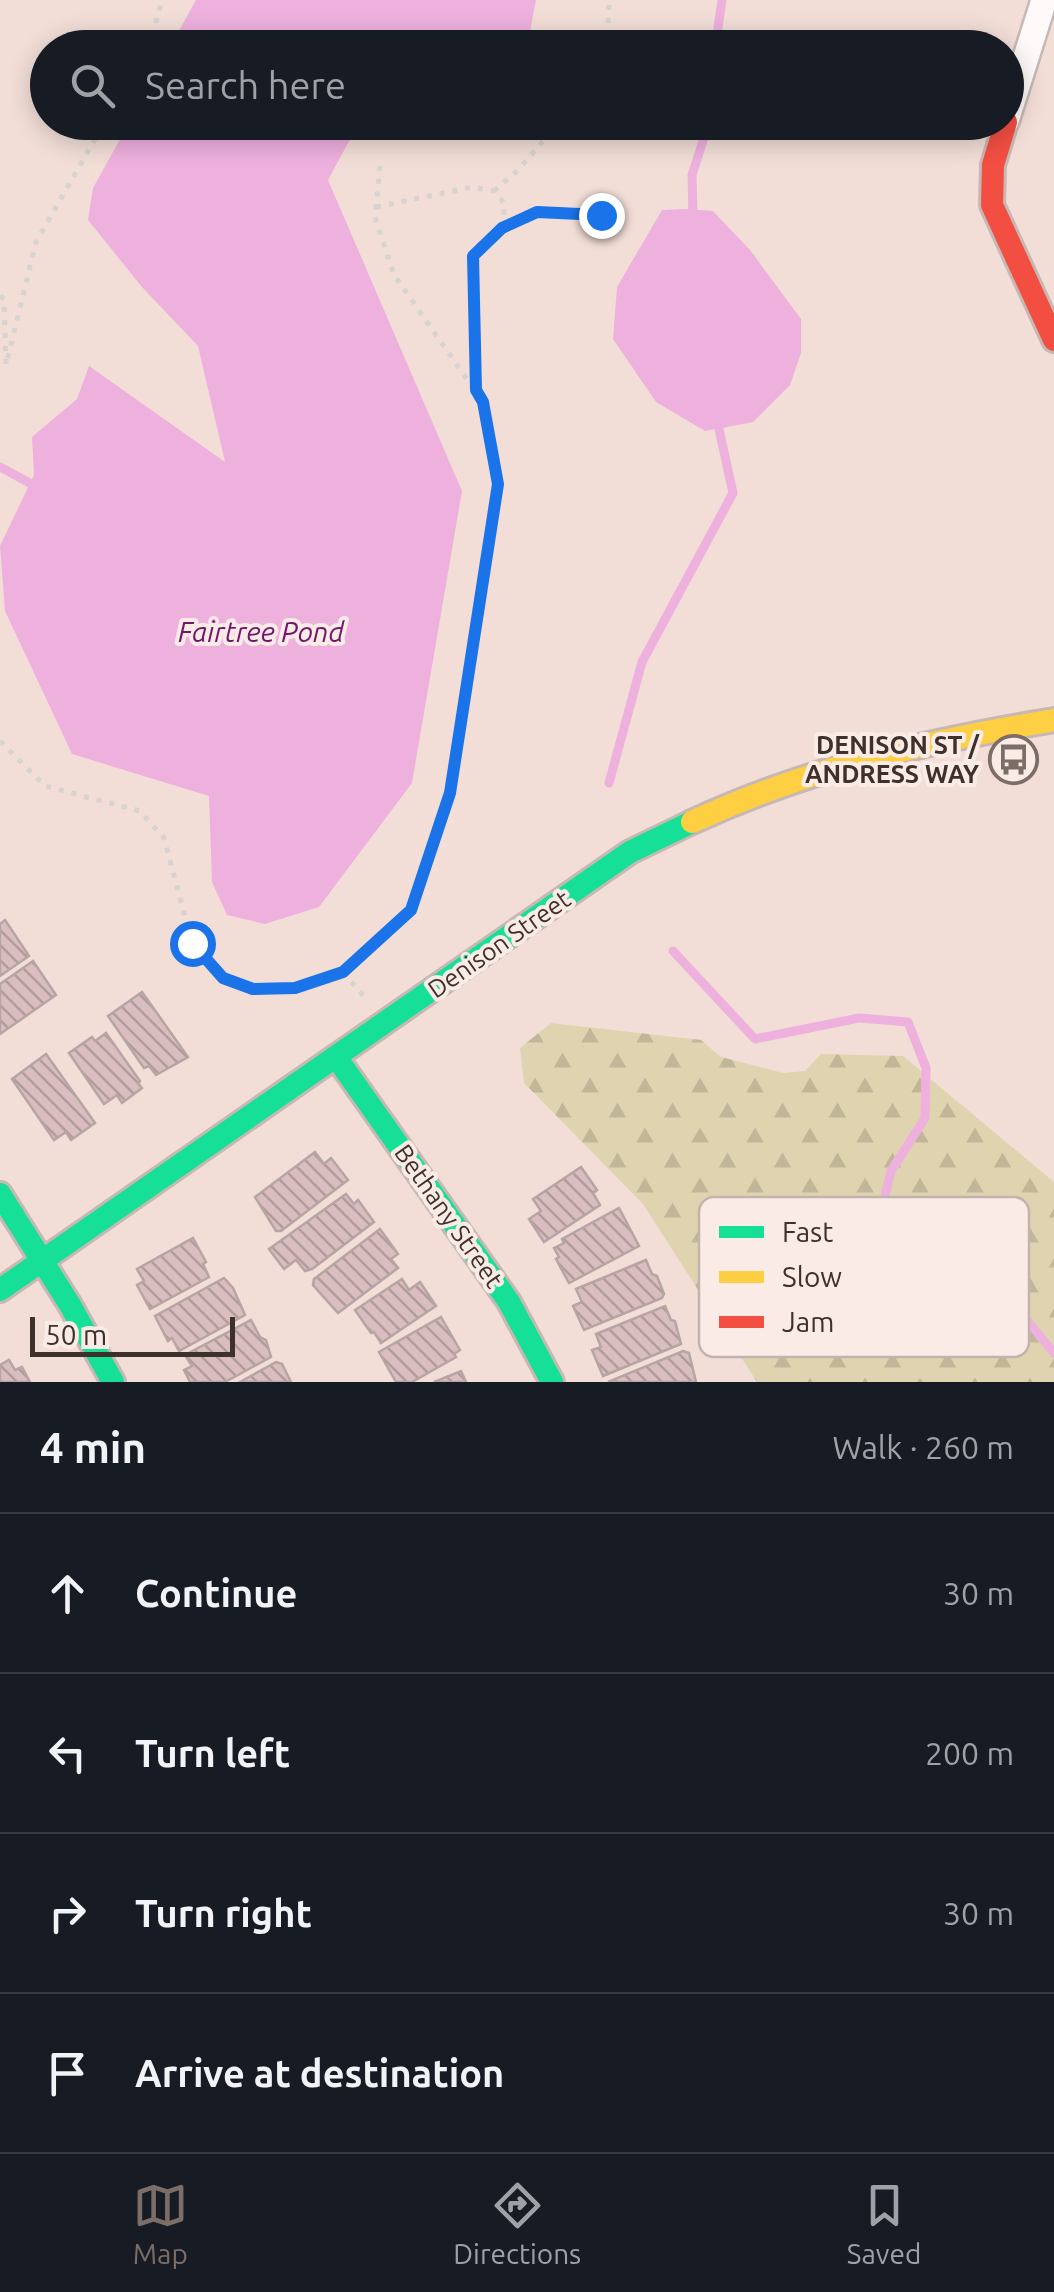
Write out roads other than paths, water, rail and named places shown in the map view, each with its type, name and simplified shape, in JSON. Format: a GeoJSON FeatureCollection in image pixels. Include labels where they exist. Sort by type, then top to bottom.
{"type":"FeatureCollection","features":[{"type":"Feature","properties":{"kind":"street"},"geometry":{"type":"LineString","coordinates":[[1024,64],[1044,0]]}},
{"type":"Feature","properties":{"kind":"street"},"geometry":{"type":"LineString","coordinates":[[1000,140],[993,164],[992,205],[1054,340]]}},
{"type":"Feature","properties":{"kind":"street","name":"Denison Street"},"geometry":{"type":"LineString","coordinates":[[0,1290],[630,852],[792,780],[976,732],[1054,720]]}},
{"type":"Feature","properties":{"kind":"street","name":"Bethany Street"},"geometry":{"type":"LineString","coordinates":[[336,1057],[509,1302],[552,1382]]}},
{"type":"Feature","properties":{"kind":"street"},"geometry":{"type":"LineString","coordinates":[[0,1194],[113,1382]]}},
{"type":"Feature","properties":{"kind":"water"},"geometry":{"type":"Polygon","coordinates":[[[196,0],[536,0],[530,30],[179,30],[196,0]]]}},
{"type":"Feature","properties":{"kind":"water","name":"Fairtree Pond"},"geometry":{"type":"Polygon","coordinates":[[[120,140],[350,140],[328,180],[462,491],[412,783],[319,907],[265,924],[227,915],[212,882],[209,796],[72,754],[5,611],[0,546],[34,475],[32,437],[77,399],[89,366],[225,462],[198,346],[142,287],[88,220],[93,188],[120,140]]]}},
{"type":"Feature","properties":{"kind":"water"},"geometry":{"type":"Polygon","coordinates":[[[662,210],[713,211],[750,250],[801,319],[801,353],[790,385],[753,422],[705,431],[656,402],[613,339],[617,287],[662,210]]]}},
{"type":"Feature","properties":{"kind":"waterway"},"geometry":{"type":"LineString","coordinates":[[718,30],[722,0]]}},
{"type":"Feature","properties":{"kind":"waterway"},"geometry":{"type":"LineString","coordinates":[[693,217],[692,175],[703,140]]}},
{"type":"Feature","properties":{"kind":"waterway"},"geometry":{"type":"LineString","coordinates":[[609,783],[642,662],[733,493],[717,420]]}},
{"type":"Feature","properties":{"kind":"waterway"},"geometry":{"type":"LineString","coordinates":[[0,467],[37,487]]}},
{"type":"Feature","properties":{"kind":"waterway"},"geometry":{"type":"LineString","coordinates":[[673,951],[755,1039],[859,1018],[908,1022],[926,1068],[925,1118],[891,1171],[885,1197]]}},
{"type":"Feature","properties":{"kind":"waterway"},"geometry":{"type":"LineString","coordinates":[[1029,1323],[1054,1353]]}},
{"type":"Feature","properties":{"kind":"place","name":"DENISON ST / ANDRESS WAY"},"geometry":{"type":"Point","coordinates":[1014,759]}}]}
